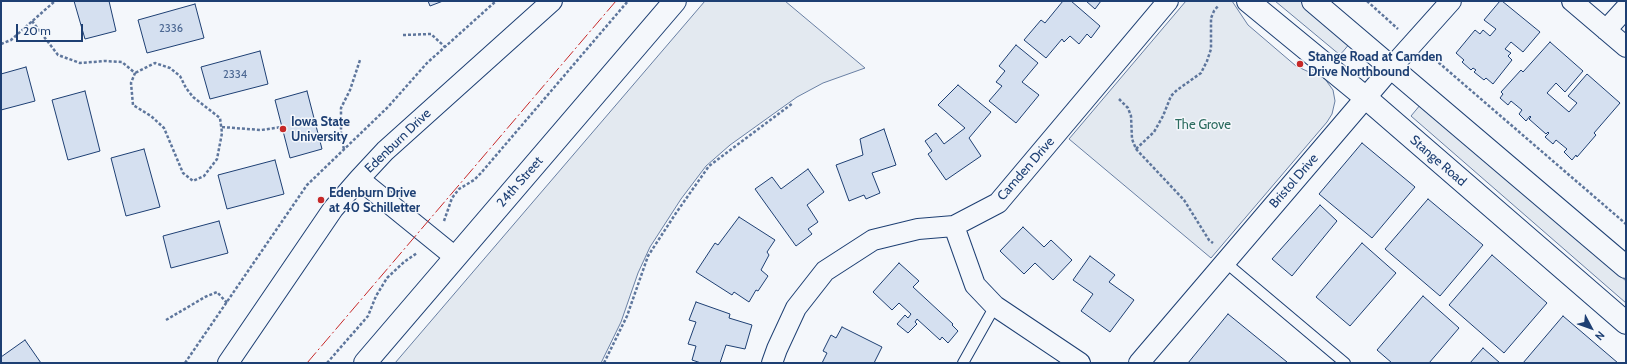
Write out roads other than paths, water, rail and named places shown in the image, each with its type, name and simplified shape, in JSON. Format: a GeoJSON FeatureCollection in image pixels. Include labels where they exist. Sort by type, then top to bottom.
{"type":"FeatureCollection","features":[{"type":"Feature","properties":{"kind":"main road","name":"24th Street"},"geometry":{"type":"LineString","coordinates":[[365,363],[675,1]]}},
{"type":"Feature","properties":{"kind":"main road","name":"Stange Road"},"geometry":{"type":"LineString","coordinates":[[1248,1],[1366,98],[1626,323]]}},
{"type":"Feature","properties":{"kind":"main road"},"geometry":{"type":"LineString","coordinates":[[1313,1],[1626,267]]}},
{"type":"Feature","properties":{"kind":"street","name":"Edenburn Drive"},"geometry":{"type":"LineString","coordinates":[[228,363],[333,209],[385,151],[552,1]]}},
{"type":"Feature","properties":{"kind":"street","name":"Camden Drive"},"geometry":{"type":"LineString","coordinates":[[772,363],[796,308],[825,271],[873,240],[918,229],[954,226],[998,203],[1168,1]]}},
{"type":"Feature","properties":{"kind":"street","name":"Bristol Drive"},"geometry":{"type":"LineString","coordinates":[[1139,363],[1391,68],[1451,1]]}},
{"type":"Feature","properties":{"kind":"street"},"geometry":{"type":"LineString","coordinates":[[1572,1],[1626,47]]}},
{"type":"Feature","properties":{"kind":"street"},"geometry":{"type":"LineString","coordinates":[[1606,30],[1626,8]]}},
{"type":"Feature","properties":{"kind":"street"},"geometry":{"type":"LineString","coordinates":[[360,179],[455,257]]}},
{"type":"Feature","properties":{"kind":"street"},"geometry":{"type":"LineString","coordinates":[[954,226],[975,285],[995,306],[1080,363]]}},
{"type":"Feature","properties":{"kind":"lane"},"geometry":{"type":"LineString","coordinates":[[1227,260],[1345,363]]}},
{"type":"Feature","properties":{"kind":"lane"},"geometry":{"type":"LineString","coordinates":[[963,363],[995,306]]}},
{"type":"Feature","properties":{"kind":"place","name":"Stange Road at Camden Drive Northbound"},"geometry":{"type":"Point","coordinates":[1300,64]}},
{"type":"Feature","properties":{"kind":"place","name":"Iowa State University"},"geometry":{"type":"Point","coordinates":[283,129]}},
{"type":"Feature","properties":{"kind":"place","name":"Edenburn Drive at 40 Schilletter"},"geometry":{"type":"Point","coordinates":[321,200]}},
{"type":"Feature","properties":{"kind":"park label","name":"The Grove"},"geometry":{"type":"Point","coordinates":[1203,125]}}]}
